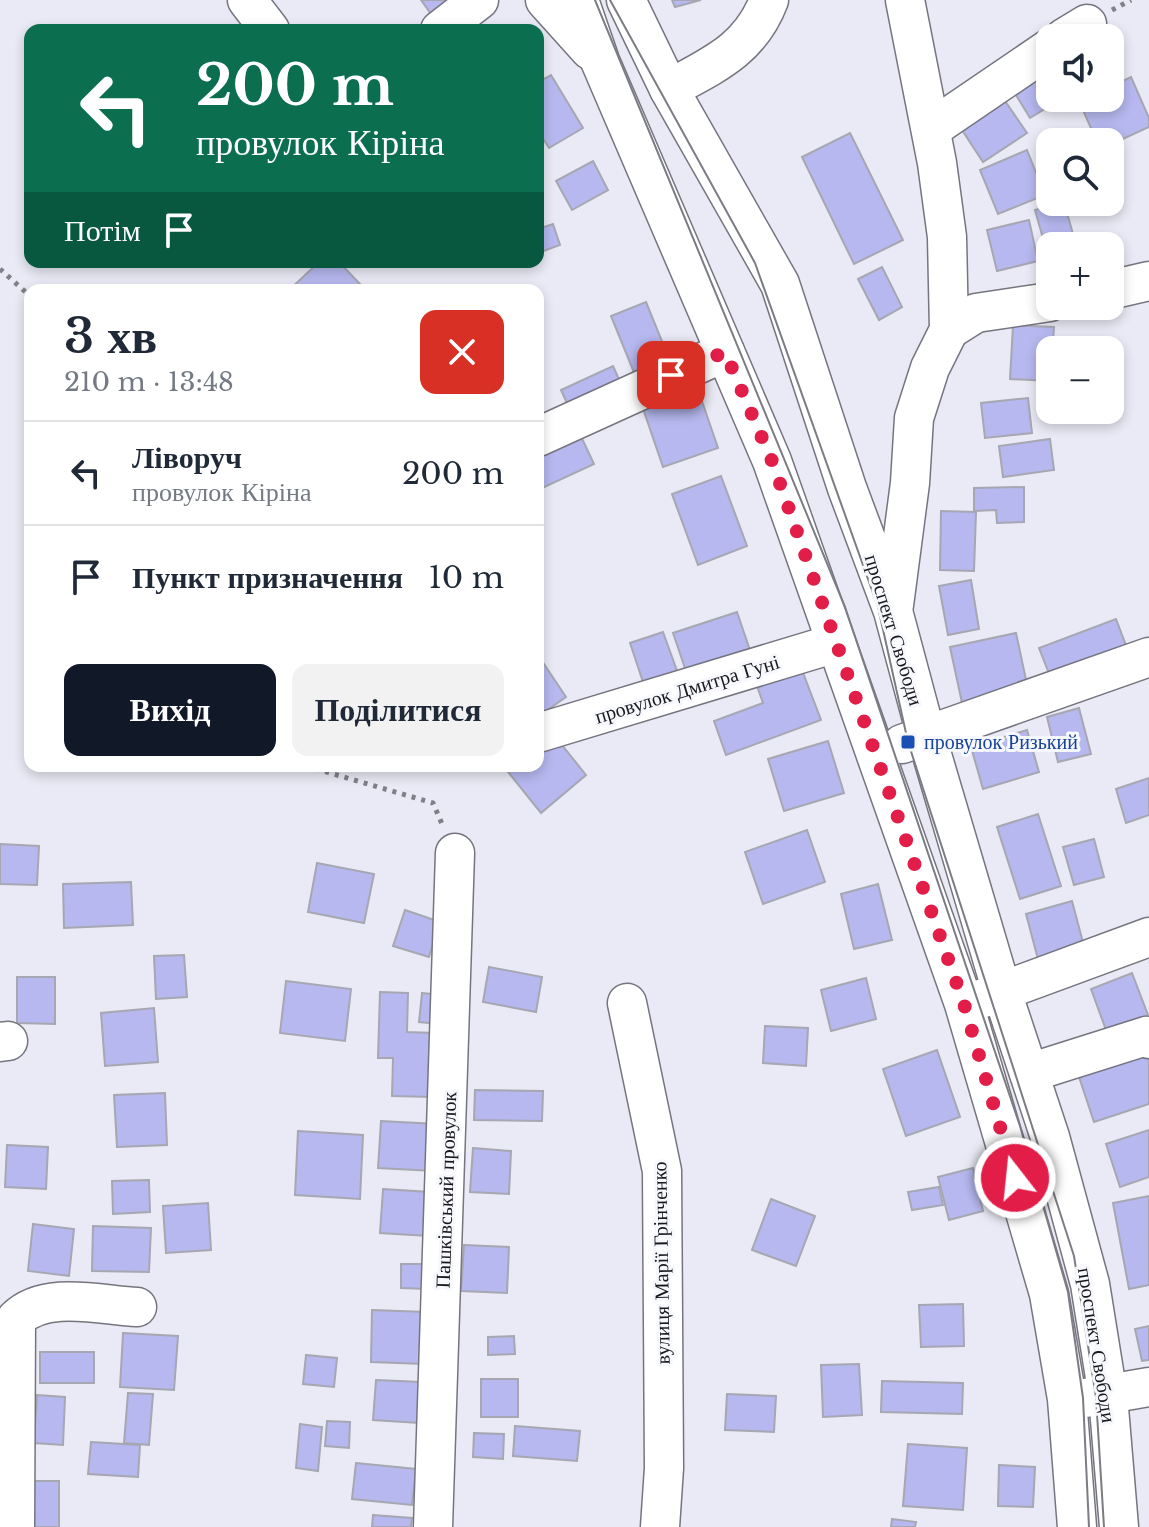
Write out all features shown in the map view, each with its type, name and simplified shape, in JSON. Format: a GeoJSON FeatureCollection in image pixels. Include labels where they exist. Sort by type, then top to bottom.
{"type":"FeatureCollection","features":[{"type":"Feature","properties":{"kind":"street"},"geometry":{"type":"LineString","coordinates":[[247,0],[265,24]]}},
{"type":"Feature","properties":{"kind":"street"},"geometry":{"type":"LineString","coordinates":[[448,24],[479,0]]}},
{"type":"Feature","properties":{"kind":"street"},"geometry":{"type":"LineString","coordinates":[[545,0],[600,61]]}},
{"type":"Feature","properties":{"kind":"street","name":"проспект Свободи"},"geometry":{"type":"LineString","coordinates":[[579,0],[600,61],[772,461],[964,1004],[1049,1294],[1067,1399],[1077,1527]]}},
{"type":"Feature","properties":{"kind":"street","name":"проспект Свободи"},"geometry":{"type":"LineString","coordinates":[[626,0],[669,89],[780,284],[847,488],[893,611],[927,738],[1090,1284],[1108,1396],[1119,1527]]}},
{"type":"Feature","properties":{"kind":"street"},"geometry":{"type":"LineString","coordinates":[[669,89],[729,56],[760,23],[769,0]]}},
{"type":"Feature","properties":{"kind":"street"},"geometry":{"type":"LineString","coordinates":[[893,611],[910,483],[914,418],[930,368],[949,330],[947,237],[931,129],[905,0]]}},
{"type":"Feature","properties":{"kind":"street"},"geometry":{"type":"LineString","coordinates":[[931,129],[1036,58]]}},
{"type":"Feature","properties":{"kind":"street"},"geometry":{"type":"LineString","coordinates":[[1124,287],[1149,281]]}},
{"type":"Feature","properties":{"kind":"street"},"geometry":{"type":"LineString","coordinates":[[949,330],[976,313],[1036,304]]}},
{"type":"Feature","properties":{"kind":"street"},"geometry":{"type":"LineString","coordinates":[[544,434],[725,352]]}},
{"type":"Feature","properties":{"kind":"street","name":"провулок Дмитра Гуні"},"geometry":{"type":"LineString","coordinates":[[544,731],[836,643]]}},
{"type":"Feature","properties":{"kind":"street"},"geometry":{"type":"LineString","coordinates":[[872,745],[895,746],[927,738],[1149,657]]}},
{"type":"Feature","properties":{"kind":"street","name":"Пашківський провулок"},"geometry":{"type":"LineString","coordinates":[[433,1527],[455,853]]}},
{"type":"Feature","properties":{"kind":"street"},"geometry":{"type":"LineString","coordinates":[[964,1004],[1149,937]]}},
{"type":"Feature","properties":{"kind":"street","name":"вулиця Марії Грінченко"},"geometry":{"type":"LineString","coordinates":[[627,1003],[662,1171],[664,1468],[660,1527]]}},
{"type":"Feature","properties":{"kind":"street"},"geometry":{"type":"LineString","coordinates":[[1029,1073],[1146,1036],[1149,1039]]}},
{"type":"Feature","properties":{"kind":"street"},"geometry":{"type":"LineString","coordinates":[[15,1527],[16,1319],[26,1309],[52,1301],[137,1307]]}},
{"type":"Feature","properties":{"kind":"street"},"geometry":{"type":"LineString","coordinates":[[1067,1399],[1108,1396],[1149,1387]]}},
{"type":"Feature","properties":{"kind":"path"},"geometry":{"type":"LineString","coordinates":[[0,269],[24,291]]}},
{"type":"Feature","properties":{"kind":"path"},"geometry":{"type":"LineString","coordinates":[[327,772],[433,803]]}},
{"type":"Feature","properties":{"kind":"building"},"geometry":{"type":"Polygon","coordinates":[[[421,0],[460,0],[434,18],[421,0]]]}},
{"type":"Feature","properties":{"kind":"building"},"geometry":{"type":"Polygon","coordinates":[[[672,0],[701,0],[675,7],[672,0]]]}},
{"type":"Feature","properties":{"kind":"building"},"geometry":{"type":"Polygon","coordinates":[[[1036,73],[1036,112],[1040,112],[1030,118],[1011,87],[1036,73]]]}},
{"type":"Feature","properties":{"kind":"building"},"geometry":{"type":"Polygon","coordinates":[[[551,75],[583,128],[549,148],[544,140],[544,79],[551,75]]]}},
{"type":"Feature","properties":{"kind":"building"},"geometry":{"type":"Polygon","coordinates":[[[1131,77],[1149,118],[1149,127],[1124,139],[1124,128],[1091,128],[1084,112],[1124,112],[1124,80],[1131,77]]]}},
{"type":"Feature","properties":{"kind":"building"},"geometry":{"type":"Polygon","coordinates":[[[1003,98],[1027,133],[983,162],[960,127],[1003,98]]]}},
{"type":"Feature","properties":{"kind":"building"},"geometry":{"type":"Polygon","coordinates":[[[850,133],[903,240],[854,264],[802,157],[850,133]]]}},
{"type":"Feature","properties":{"kind":"building"},"geometry":{"type":"Polygon","coordinates":[[[1027,150],[1036,172],[1036,199],[998,214],[980,170],[1027,150]]]}},
{"type":"Feature","properties":{"kind":"building"},"geometry":{"type":"Polygon","coordinates":[[[593,161],[608,190],[572,210],[556,181],[593,161]]]}},
{"type":"Feature","properties":{"kind":"building"},"geometry":{"type":"Polygon","coordinates":[[[1037,216],[1068,216],[1072,232],[1041,232],[1037,216]]]}},
{"type":"Feature","properties":{"kind":"building"},"geometry":{"type":"Polygon","coordinates":[[[1029,220],[1036,261],[997,271],[987,230],[1029,220]]]}},
{"type":"Feature","properties":{"kind":"building"},"geometry":{"type":"Polygon","coordinates":[[[553,224],[560,245],[544,251],[544,227],[553,224]]]}},
{"type":"Feature","properties":{"kind":"building"},"geometry":{"type":"Polygon","coordinates":[[[882,267],[902,307],[879,320],[858,279],[882,267]]]}},
{"type":"Feature","properties":{"kind":"building"},"geometry":{"type":"Polygon","coordinates":[[[313,268],[345,268],[360,284],[295,284],[313,268]]]}},
{"type":"Feature","properties":{"kind":"building"},"geometry":{"type":"Polygon","coordinates":[[[646,302],[672,366],[637,380],[611,316],[646,302]]]}},
{"type":"Feature","properties":{"kind":"building"},"geometry":{"type":"Polygon","coordinates":[[[1013,325],[1054,327],[1053,336],[1036,336],[1036,380],[1010,379],[1013,325]]]}},
{"type":"Feature","properties":{"kind":"building"},"geometry":{"type":"Polygon","coordinates":[[[613,366],[622,386],[570,410],[561,390],[613,366]]]}},
{"type":"Feature","properties":{"kind":"building"},"geometry":{"type":"Polygon","coordinates":[[[693,375],[718,448],[663,467],[638,394],[693,375]]]}},
{"type":"Feature","properties":{"kind":"building"},"geometry":{"type":"Polygon","coordinates":[[[1028,398],[1032,433],[985,438],[981,403],[1028,398]]]}},
{"type":"Feature","properties":{"kind":"building"},"geometry":{"type":"Polygon","coordinates":[[[577,428],[594,464],[544,487],[544,442],[577,428]]]}},
{"type":"Feature","properties":{"kind":"building"},"geometry":{"type":"Polygon","coordinates":[[[1050,439],[1054,470],[1003,477],[999,446],[1050,439]]]}},
{"type":"Feature","properties":{"kind":"building"},"geometry":{"type":"Polygon","coordinates":[[[721,476],[747,546],[698,565],[672,494],[721,476]]]}},
{"type":"Feature","properties":{"kind":"building"},"geometry":{"type":"Polygon","coordinates":[[[1024,487],[1024,522],[997,523],[996,510],[974,511],[974,488],[1024,487]]]}},
{"type":"Feature","properties":{"kind":"building"},"geometry":{"type":"Polygon","coordinates":[[[941,511],[976,512],[974,571],[940,570],[941,511]]]}},
{"type":"Feature","properties":{"kind":"building"},"geometry":{"type":"Polygon","coordinates":[[[971,580],[979,629],[948,635],[939,586],[971,580]]]}},
{"type":"Feature","properties":{"kind":"building"},"geometry":{"type":"Polygon","coordinates":[[[737,612],[752,656],[688,677],[673,633],[737,612]]]}},
{"type":"Feature","properties":{"kind":"building"},"geometry":{"type":"Polygon","coordinates":[[[1116,619],[1127,648],[1050,676],[1039,648],[1116,619]]]}},
{"type":"Feature","properties":{"kind":"building"},"geometry":{"type":"Polygon","coordinates":[[[663,632],[681,682],[647,694],[630,643],[663,632]]]}},
{"type":"Feature","properties":{"kind":"building"},"geometry":{"type":"Polygon","coordinates":[[[1016,633],[1028,689],[962,703],[950,647],[1016,633]]]}},
{"type":"Feature","properties":{"kind":"building"},"geometry":{"type":"Polygon","coordinates":[[[544,664],[566,697],[544,712],[544,664]]]}},
{"type":"Feature","properties":{"kind":"building"},"geometry":{"type":"Polygon","coordinates":[[[802,670],[821,720],[726,755],[714,721],[763,703],[757,686],[802,670]]]}},
{"type":"Feature","properties":{"kind":"building"},"geometry":{"type":"Polygon","coordinates":[[[1079,708],[1091,754],[1058,762],[1047,717],[1079,708]]]}},
{"type":"Feature","properties":{"kind":"building"},"geometry":{"type":"Polygon","coordinates":[[[1027,730],[1039,772],[983,789],[971,747],[1027,730]]]}},
{"type":"Feature","properties":{"kind":"building"},"geometry":{"type":"Polygon","coordinates":[[[554,735],[586,775],[541,813],[508,772],[544,772],[544,743],[554,735]]]}},
{"type":"Feature","properties":{"kind":"building"},"geometry":{"type":"Polygon","coordinates":[[[828,741],[844,793],[784,811],[768,759],[828,741]]]}},
{"type":"Feature","properties":{"kind":"building"},"geometry":{"type":"Polygon","coordinates":[[[1149,778],[1149,815],[1126,823],[1116,789],[1149,778]]]}},
{"type":"Feature","properties":{"kind":"building"},"geometry":{"type":"Polygon","coordinates":[[[1038,814],[1061,886],[1020,899],[997,827],[1038,814]]]}},
{"type":"Feature","properties":{"kind":"building"},"geometry":{"type":"Polygon","coordinates":[[[807,830],[825,882],[763,904],[745,852],[807,830]]]}},
{"type":"Feature","properties":{"kind":"building"},"geometry":{"type":"Polygon","coordinates":[[[1094,839],[1104,877],[1074,885],[1063,847],[1094,839]]]}},
{"type":"Feature","properties":{"kind":"building"},"geometry":{"type":"Polygon","coordinates":[[[0,844],[39,846],[37,885],[0,884],[0,844]]]}},
{"type":"Feature","properties":{"kind":"building"},"geometry":{"type":"Polygon","coordinates":[[[317,863],[374,874],[364,923],[308,912],[317,863]]]}},
{"type":"Feature","properties":{"kind":"building"},"geometry":{"type":"Polygon","coordinates":[[[131,882],[133,925],[64,928],[63,884],[131,882]]]}},
{"type":"Feature","properties":{"kind":"building"},"geometry":{"type":"Polygon","coordinates":[[[878,884],[892,940],[854,949],[841,894],[878,884]]]}},
{"type":"Feature","properties":{"kind":"building"},"geometry":{"type":"Polygon","coordinates":[[[1072,901],[1085,950],[1039,963],[1026,914],[1072,901]]]}},
{"type":"Feature","properties":{"kind":"building"},"geometry":{"type":"Polygon","coordinates":[[[405,910],[440,922],[429,957],[393,946],[405,910]]]}},
{"type":"Feature","properties":{"kind":"building"},"geometry":{"type":"Polygon","coordinates":[[[184,955],[187,997],[156,999],[154,956],[184,955]]]}},
{"type":"Feature","properties":{"kind":"building"},"geometry":{"type":"Polygon","coordinates":[[[489,967],[542,977],[536,1012],[483,1002],[489,967]]]}},
{"type":"Feature","properties":{"kind":"building"},"geometry":{"type":"Polygon","coordinates":[[[1132,973],[1148,1015],[1106,1030],[1091,989],[1132,973]]]}},
{"type":"Feature","properties":{"kind":"building"},"geometry":{"type":"Polygon","coordinates":[[[17,977],[55,977],[55,1024],[17,1023],[17,977]]]}},
{"type":"Feature","properties":{"kind":"building"},"geometry":{"type":"Polygon","coordinates":[[[866,978],[876,1019],[831,1031],[821,990],[866,978]]]}},
{"type":"Feature","properties":{"kind":"building"},"geometry":{"type":"Polygon","coordinates":[[[286,981],[351,989],[345,1041],[280,1033],[286,981]]]}},
{"type":"Feature","properties":{"kind":"building"},"geometry":{"type":"Polygon","coordinates":[[[380,992],[408,993],[407,1032],[435,1033],[433,1097],[392,1096],[393,1058],[378,1058],[380,992]]]}},
{"type":"Feature","properties":{"kind":"building"},"geometry":{"type":"Polygon","coordinates":[[[422,993],[442,995],[439,1024],[419,1022],[422,993]]]}},
{"type":"Feature","properties":{"kind":"building"},"geometry":{"type":"Polygon","coordinates":[[[154,1008],[158,1062],[105,1066],[101,1013],[154,1008]]]}},
{"type":"Feature","properties":{"kind":"building"},"geometry":{"type":"Polygon","coordinates":[[[765,1026],[808,1028],[806,1066],[763,1063],[765,1026]]]}},
{"type":"Feature","properties":{"kind":"building"},"geometry":{"type":"Polygon","coordinates":[[[1144,1046],[1149,1062],[1149,1104],[1094,1122],[1076,1068],[1144,1046]]]}},
{"type":"Feature","properties":{"kind":"building"},"geometry":{"type":"Polygon","coordinates":[[[937,1050],[960,1117],[906,1136],[883,1069],[937,1050]]]}},
{"type":"Feature","properties":{"kind":"building"},"geometry":{"type":"Polygon","coordinates":[[[475,1090],[543,1091],[542,1121],[474,1120],[475,1090]]]}},
{"type":"Feature","properties":{"kind":"building"},"geometry":{"type":"Polygon","coordinates":[[[165,1093],[167,1145],[117,1147],[114,1095],[165,1093]]]}},
{"type":"Feature","properties":{"kind":"building"},"geometry":{"type":"Polygon","coordinates":[[[381,1121],[436,1124],[434,1171],[378,1168],[381,1121]]]}},
{"type":"Feature","properties":{"kind":"building"},"geometry":{"type":"Polygon","coordinates":[[[1149,1130],[1149,1177],[1120,1187],[1106,1144],[1149,1130]]]}},
{"type":"Feature","properties":{"kind":"building"},"geometry":{"type":"Polygon","coordinates":[[[298,1131],[363,1135],[360,1199],[295,1195],[298,1131]]]}},
{"type":"Feature","properties":{"kind":"building"},"geometry":{"type":"Polygon","coordinates":[[[7,1145],[48,1147],[46,1189],[5,1187],[7,1145]]]}},
{"type":"Feature","properties":{"kind":"building"},"geometry":{"type":"Polygon","coordinates":[[[473,1148],[511,1151],[509,1194],[470,1192],[473,1148]]]}},
{"type":"Feature","properties":{"kind":"building"},"geometry":{"type":"Polygon","coordinates":[[[973,1168],[983,1211],[949,1220],[938,1177],[973,1168]]]}},
{"type":"Feature","properties":{"kind":"building"},"geometry":{"type":"Polygon","coordinates":[[[149,1180],[150,1212],[113,1214],[112,1181],[149,1180]]]}},
{"type":"Feature","properties":{"kind":"building"},"geometry":{"type":"Polygon","coordinates":[[[939,1187],[943,1205],[912,1210],[908,1192],[939,1187]]]}},
{"type":"Feature","properties":{"kind":"building"},"geometry":{"type":"Polygon","coordinates":[[[383,1189],[430,1192],[428,1236],[380,1233],[383,1189]]]}},
{"type":"Feature","properties":{"kind":"building"},"geometry":{"type":"Polygon","coordinates":[[[1149,1196],[1149,1285],[1129,1289],[1113,1203],[1149,1196]]]}},
{"type":"Feature","properties":{"kind":"building"},"geometry":{"type":"Polygon","coordinates":[[[771,1199],[815,1216],[796,1266],[752,1250],[771,1199]]]}},
{"type":"Feature","properties":{"kind":"building"},"geometry":{"type":"Polygon","coordinates":[[[208,1203],[211,1250],[166,1253],[163,1206],[208,1203]]]}},
{"type":"Feature","properties":{"kind":"building"},"geometry":{"type":"Polygon","coordinates":[[[33,1224],[74,1229],[69,1276],[28,1271],[33,1224]]]}},
{"type":"Feature","properties":{"kind":"building"},"geometry":{"type":"Polygon","coordinates":[[[93,1226],[151,1228],[149,1272],[92,1271],[93,1226]]]}},
{"type":"Feature","properties":{"kind":"building"},"geometry":{"type":"Polygon","coordinates":[[[464,1245],[509,1247],[507,1293],[461,1291],[464,1245]]]}},
{"type":"Feature","properties":{"kind":"building"},"geometry":{"type":"Polygon","coordinates":[[[401,1264],[427,1264],[427,1289],[401,1288],[401,1264]]]}},
{"type":"Feature","properties":{"kind":"building"},"geometry":{"type":"Polygon","coordinates":[[[963,1304],[964,1346],[921,1347],[919,1305],[963,1304]]]}},
{"type":"Feature","properties":{"kind":"building"},"geometry":{"type":"Polygon","coordinates":[[[372,1310],[426,1312],[424,1364],[371,1362],[372,1310]]]}},
{"type":"Feature","properties":{"kind":"building"},"geometry":{"type":"Polygon","coordinates":[[[1149,1326],[1149,1360],[1142,1361],[1135,1329],[1149,1326]]]}},
{"type":"Feature","properties":{"kind":"building"},"geometry":{"type":"Polygon","coordinates":[[[123,1333],[178,1336],[174,1390],[120,1387],[123,1333]]]}},
{"type":"Feature","properties":{"kind":"building"},"geometry":{"type":"Polygon","coordinates":[[[514,1336],[515,1354],[488,1355],[488,1337],[514,1336]]]}},
{"type":"Feature","properties":{"kind":"building"},"geometry":{"type":"Polygon","coordinates":[[[40,1352],[94,1352],[94,1383],[40,1383],[40,1352]]]}},
{"type":"Feature","properties":{"kind":"building"},"geometry":{"type":"Polygon","coordinates":[[[306,1355],[337,1358],[334,1387],[303,1384],[306,1355]]]}},
{"type":"Feature","properties":{"kind":"building"},"geometry":{"type":"Polygon","coordinates":[[[859,1364],[862,1415],[823,1417],[821,1365],[859,1364]]]}},
{"type":"Feature","properties":{"kind":"building"},"geometry":{"type":"Polygon","coordinates":[[[481,1379],[518,1379],[518,1417],[481,1417],[481,1379]]]}},
{"type":"Feature","properties":{"kind":"building"},"geometry":{"type":"Polygon","coordinates":[[[376,1380],[421,1382],[419,1423],[373,1420],[376,1380]]]}},
{"type":"Feature","properties":{"kind":"building"},"geometry":{"type":"Polygon","coordinates":[[[882,1381],[963,1383],[962,1414],[881,1412],[882,1381]]]}},
{"type":"Feature","properties":{"kind":"building"},"geometry":{"type":"Polygon","coordinates":[[[128,1393],[153,1394],[149,1445],[124,1443],[128,1393]]]}},
{"type":"Feature","properties":{"kind":"building"},"geometry":{"type":"Polygon","coordinates":[[[727,1394],[776,1396],[774,1432],[725,1430],[727,1394]]]}},
{"type":"Feature","properties":{"kind":"building"},"geometry":{"type":"Polygon","coordinates":[[[37,1395],[65,1397],[63,1445],[34,1443],[37,1395]]]}},
{"type":"Feature","properties":{"kind":"building"},"geometry":{"type":"Polygon","coordinates":[[[327,1421],[350,1422],[349,1448],[325,1446],[327,1421]]]}},
{"type":"Feature","properties":{"kind":"building"},"geometry":{"type":"Polygon","coordinates":[[[300,1424],[322,1427],[318,1471],[296,1468],[300,1424]]]}},
{"type":"Feature","properties":{"kind":"building"},"geometry":{"type":"Polygon","coordinates":[[[515,1426],[580,1431],[577,1461],[513,1456],[515,1426]]]}},
{"type":"Feature","properties":{"kind":"building"},"geometry":{"type":"Polygon","coordinates":[[[474,1433],[504,1434],[503,1459],[473,1457],[474,1433]]]}},
{"type":"Feature","properties":{"kind":"building"},"geometry":{"type":"Polygon","coordinates":[[[91,1442],[140,1445],[138,1477],[88,1474],[91,1442]]]}},
{"type":"Feature","properties":{"kind":"building"},"geometry":{"type":"Polygon","coordinates":[[[908,1444],[967,1448],[963,1510],[903,1506],[908,1444]]]}},
{"type":"Feature","properties":{"kind":"building"},"geometry":{"type":"Polygon","coordinates":[[[356,1463],[416,1469],[412,1505],[352,1499],[356,1463]]]}},
{"type":"Feature","properties":{"kind":"building"},"geometry":{"type":"Polygon","coordinates":[[[999,1465],[1035,1467],[1033,1507],[998,1506],[999,1465]]]}},
{"type":"Feature","properties":{"kind":"building"},"geometry":{"type":"Polygon","coordinates":[[[25,1481],[59,1481],[59,1527],[25,1527],[25,1481]]]}},
{"type":"Feature","properties":{"kind":"building"},"geometry":{"type":"Polygon","coordinates":[[[373,1515],[412,1518],[411,1527],[372,1527],[373,1515]]]}},
{"type":"Feature","properties":{"kind":"building"},"geometry":{"type":"Polygon","coordinates":[[[892,1519],[916,1522],[915,1527],[891,1527],[892,1519]]]}},
{"type":"Feature","properties":{"kind":"tram line"},"geometry":{"type":"LineString","coordinates":[[595,0],[845,607],[1020,1126],[1068,1292],[1083,1398],[1089,1527]]}},
{"type":"Feature","properties":{"kind":"tram line"},"geometry":{"type":"LineString","coordinates":[[610,0],[755,263],[878,607],[908,742],[1074,1256],[1096,1397],[1104,1527]]}},
{"type":"Feature","properties":{"kind":"place","name":"провулок Ризький"},"geometry":{"type":"Point","coordinates":[908,742]}},
{"type":"Feature","properties":{"kind":"route"},"geometry":{"type":"LineString","coordinates":[[671,375],[725,352],[772,461],[964,1004],[1015,1178]]}}]}
